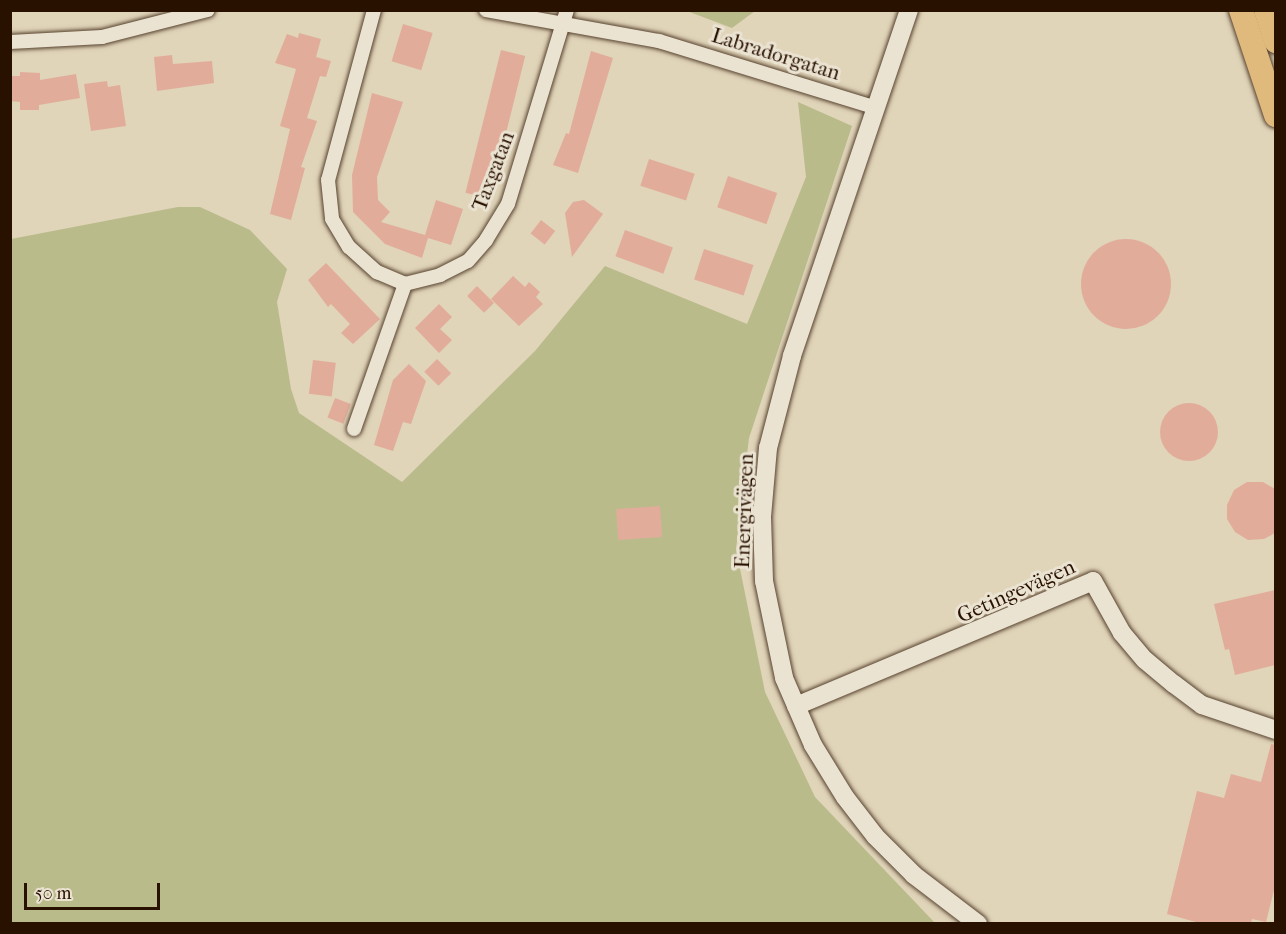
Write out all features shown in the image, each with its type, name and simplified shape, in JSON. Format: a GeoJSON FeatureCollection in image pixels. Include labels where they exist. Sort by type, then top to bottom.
{"type":"FeatureCollection","features":[{"type":"Feature","properties":{"kind":"highway"},"geometry":{"type":"LineString","coordinates":[[1241,10],[1275,115]]}},
{"type":"Feature","properties":{"kind":"highway"},"geometry":{"type":"LineString","coordinates":[[1266,10],[1275,41]]}},
{"type":"Feature","properties":{"kind":"street"},"geometry":{"type":"LineString","coordinates":[[10,42],[102,37],[207,10]]}},
{"type":"Feature","properties":{"kind":"street"},"geometry":{"type":"LineString","coordinates":[[354,429],[405,284],[377,272],[349,247],[332,219],[328,180],[374,10]]}},
{"type":"Feature","properties":{"kind":"street","name":"Labradorgatan"},"geometry":{"type":"LineString","coordinates":[[486,10],[659,41],[877,108]]}},
{"type":"Feature","properties":{"kind":"street","name":"Taxgatan"},"geometry":{"type":"LineString","coordinates":[[405,284],[440,275],[468,261],[486,240],[508,204],[565,25],[567,10]]}},
{"type":"Feature","properties":{"kind":"street","name":"Energivägen"},"geometry":{"type":"LineString","coordinates":[[909,10],[792,356],[768,448],[762,517],[764,581],[774,647],[813,745],[874,836],[914,875],[978,924]]}},
{"type":"Feature","properties":{"kind":"street","name":"Getingevägen"},"geometry":{"type":"LineString","coordinates":[[796,706],[931,653],[1093,581],[1122,633],[1144,660],[1202,705],[1275,730]]}},
{"type":"Feature","properties":{"kind":"green space"},"geometry":{"type":"Polygon","coordinates":[[[687,11],[755,11],[732,28],[687,11]]]}},
{"type":"Feature","properties":{"kind":"green space"},"geometry":{"type":"Polygon","coordinates":[[[798,102],[852,126],[749,438],[736,549],[765,692],[815,797],[935,923],[11,924],[11,239],[178,207],[200,207],[250,230],[287,269],[277,302],[291,389],[299,413],[402,482],[535,351],[605,266],[747,324],[806,177],[798,102]]]}},
{"type":"Feature","properties":{"kind":"building"},"geometry":{"type":"Polygon","coordinates":[[[403,24],[433,33],[421,70],[392,61],[403,24]]]}},
{"type":"Feature","properties":{"kind":"building"},"geometry":{"type":"Polygon","coordinates":[[[299,33],[321,39],[316,57],[331,61],[326,77],[320,76],[307,118],[317,121],[301,167],[305,168],[291,220],[270,214],[290,129],[280,126],[296,69],[275,63],[287,34],[298,38],[299,33]]]}},
{"type":"Feature","properties":{"kind":"building"},"geometry":{"type":"Polygon","coordinates":[[[501,50],[525,56],[490,199],[465,193],[501,50]]]}},
{"type":"Feature","properties":{"kind":"building"},"geometry":{"type":"Polygon","coordinates":[[[591,51],[613,58],[578,173],[553,165],[566,133],[569,134],[591,51]]]}},
{"type":"Feature","properties":{"kind":"building"},"geometry":{"type":"Polygon","coordinates":[[[172,55],[173,64],[212,61],[214,83],[157,91],[154,57],[172,55]]]}},
{"type":"Feature","properties":{"kind":"building"},"geometry":{"type":"Polygon","coordinates":[[[20,72],[40,73],[40,80],[76,74],[80,98],[39,105],[39,110],[20,110],[20,102],[10,101],[10,76],[20,76],[20,72]]]}},
{"type":"Feature","properties":{"kind":"building"},"geometry":{"type":"Polygon","coordinates":[[[107,81],[108,87],[120,85],[126,126],[91,131],[84,84],[107,81]]]}},
{"type":"Feature","properties":{"kind":"building"},"geometry":{"type":"Polygon","coordinates":[[[372,93],[403,102],[377,177],[378,200],[390,212],[381,222],[425,235],[436,200],[463,209],[451,245],[428,238],[422,258],[385,244],[353,212],[352,175],[372,93]]]}},
{"type":"Feature","properties":{"kind":"building"},"geometry":{"type":"Polygon","coordinates":[[[649,159],[695,174],[686,200],[640,186],[649,159]]]}},
{"type":"Feature","properties":{"kind":"building"},"geometry":{"type":"Polygon","coordinates":[[[728,176],[777,193],[766,224],[717,207],[728,176]]]}},
{"type":"Feature","properties":{"kind":"building"},"geometry":{"type":"Polygon","coordinates":[[[584,200],[603,214],[572,257],[565,213],[573,202],[584,200]]]}},
{"type":"Feature","properties":{"kind":"building"},"geometry":{"type":"Polygon","coordinates":[[[541,220],[555,231],[545,244],[531,233],[541,220]]]}},
{"type":"Feature","properties":{"kind":"building"},"geometry":{"type":"Polygon","coordinates":[[[625,230],[673,247],[663,274],[615,256],[625,230]]]}},
{"type":"Feature","properties":{"kind":"building"},"geometry":{"type":"Polygon","coordinates":[[[1126,239],[1143,243],[1158,252],[1167,267],[1171,284],[1167,301],[1158,316],[1143,325],[1126,329],[1109,325],[1094,316],[1085,301],[1081,284],[1085,267],[1094,252],[1109,243],[1126,239]]]}},
{"type":"Feature","properties":{"kind":"building"},"geometry":{"type":"Polygon","coordinates":[[[704,249],[753,265],[744,296],[694,279],[704,249]]]}},
{"type":"Feature","properties":{"kind":"building"},"geometry":{"type":"Polygon","coordinates":[[[326,263],[380,319],[353,344],[341,333],[350,324],[331,304],[328,307],[308,280],[326,263]]]}},
{"type":"Feature","properties":{"kind":"building"},"geometry":{"type":"Polygon","coordinates":[[[513,276],[525,287],[529,282],[540,292],[536,297],[543,304],[519,326],[491,299],[513,276]]]}},
{"type":"Feature","properties":{"kind":"building"},"geometry":{"type":"Polygon","coordinates":[[[477,286],[494,303],[484,313],[467,296],[477,286]]]}},
{"type":"Feature","properties":{"kind":"building"},"geometry":{"type":"Polygon","coordinates":[[[439,304],[452,317],[440,329],[452,340],[439,353],[415,328],[439,304]]]}},
{"type":"Feature","properties":{"kind":"building"},"geometry":{"type":"Polygon","coordinates":[[[437,359],[451,373],[438,386],[424,372],[437,359]]]}},
{"type":"Feature","properties":{"kind":"building"},"geometry":{"type":"Polygon","coordinates":[[[313,360],[336,363],[332,397],[309,394],[313,360]]]}},
{"type":"Feature","properties":{"kind":"building"},"geometry":{"type":"Polygon","coordinates":[[[409,364],[426,381],[411,424],[403,422],[393,451],[374,445],[393,380],[409,364]]]}},
{"type":"Feature","properties":{"kind":"building"},"geometry":{"type":"Polygon","coordinates":[[[335,398],[351,404],[343,424],[327,418],[335,398]]]}},
{"type":"Feature","properties":{"kind":"building"},"geometry":{"type":"Polygon","coordinates":[[[1189,403],[1200,405],[1210,411],[1216,421],[1218,432],[1216,443],[1210,453],[1200,459],[1189,461],[1178,459],[1168,453],[1162,443],[1160,432],[1162,421],[1168,411],[1178,405],[1189,403]]]}},
{"type":"Feature","properties":{"kind":"building"},"geometry":{"type":"Polygon","coordinates":[[[1247,482],[1263,482],[1275,489],[1275,533],[1264,539],[1248,540],[1235,532],[1227,519],[1227,505],[1234,490],[1247,482]]]}},
{"type":"Feature","properties":{"kind":"building"},"geometry":{"type":"Polygon","coordinates":[[[660,506],[662,537],[618,540],[616,509],[660,506]]]}},
{"type":"Feature","properties":{"kind":"building"},"geometry":{"type":"Polygon","coordinates":[[[1275,590],[1275,665],[1235,675],[1229,649],[1225,650],[1214,604],[1275,590]]]}},
{"type":"Feature","properties":{"kind":"building"},"geometry":{"type":"Polygon","coordinates":[[[1271,744],[1275,745],[1275,886],[1266,922],[1252,919],[1251,924],[1203,924],[1167,914],[1197,791],[1224,798],[1231,774],[1261,782],[1271,744]]]}}]}
